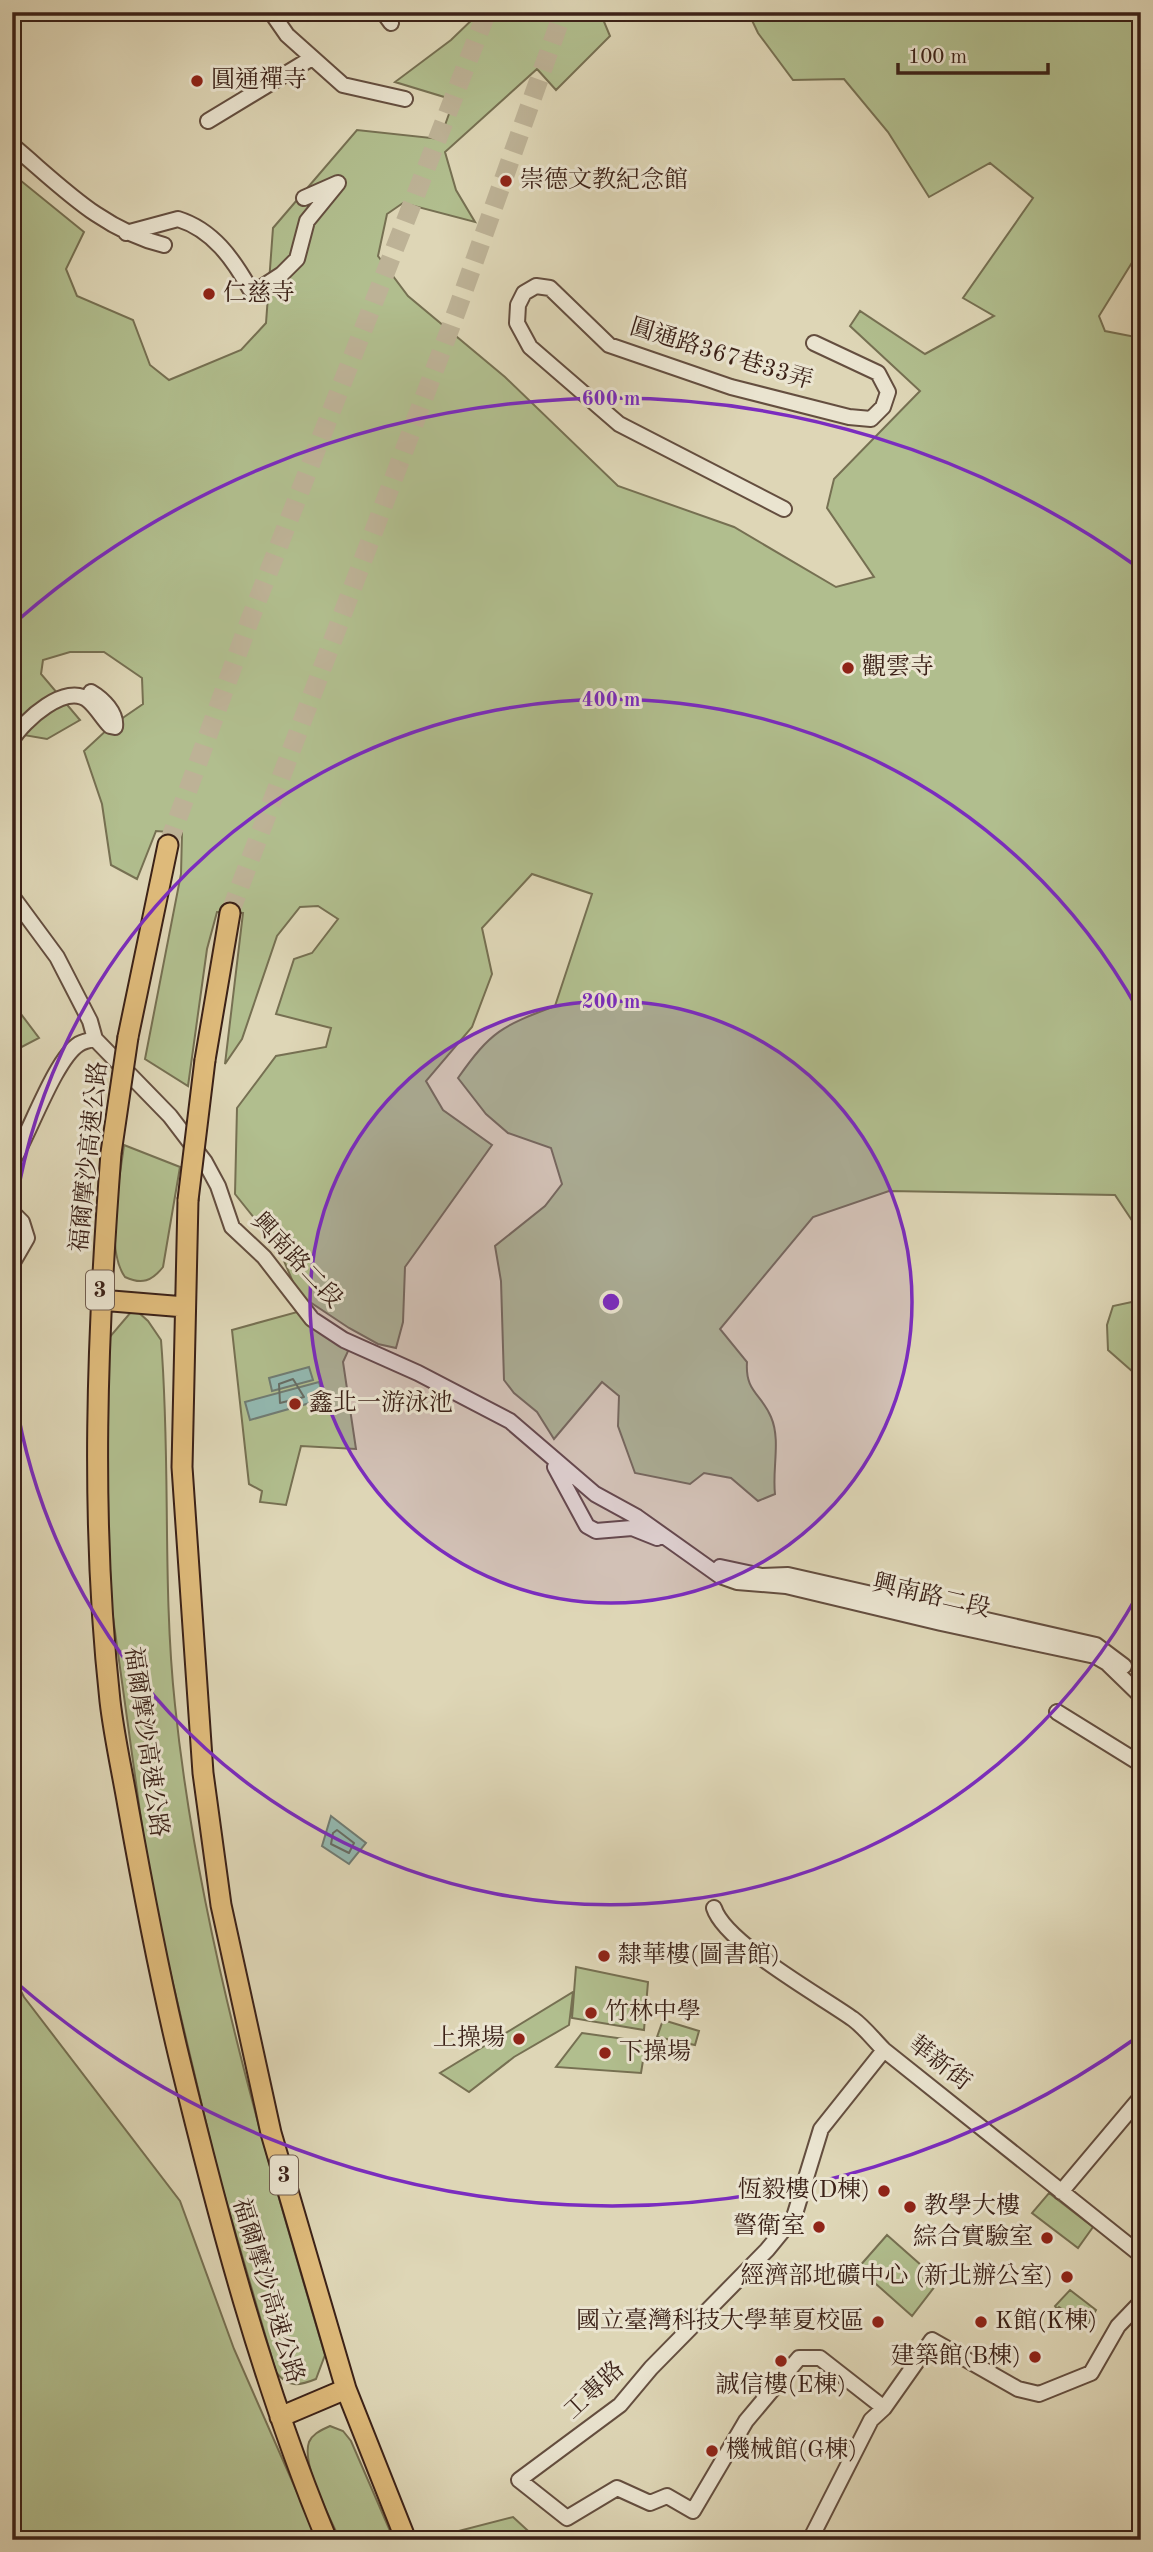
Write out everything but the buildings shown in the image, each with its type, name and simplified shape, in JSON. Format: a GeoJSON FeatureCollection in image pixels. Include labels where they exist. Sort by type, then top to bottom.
{"type":"FeatureCollection","features":[{"type":"Feature","properties":{"kind":"highway","name":"福爾摩沙高速公路"},"geometry":{"type":"LineString","coordinates":[[168,845],[128,1037],[111,1153],[100,1300],[98,1506],[110,1702],[159,1973],[201,2150],[295,2465],[327,2540]]}},
{"type":"Feature","properties":{"kind":"highway","name":"福爾摩沙高速公路"},"geometry":{"type":"LineString","coordinates":[[230,913],[205,1060],[188,1200],[182,1467],[188,1582],[205,1789],[221,1905],[271,2133],[346,2389],[406,2540]]}},
{"type":"Feature","properties":{"kind":"highway"},"geometry":{"type":"LineString","coordinates":[[100,1300],[185,1307]]}},
{"type":"Feature","properties":{"kind":"highway"},"geometry":{"type":"LineString","coordinates":[[280,2417],[346,2389]]}},
{"type":"Feature","properties":{"kind":"street"},"geometry":{"type":"LineString","coordinates":[[271,12],[287,35],[343,85],[405,99]]}},
{"type":"Feature","properties":{"kind":"street"},"geometry":{"type":"LineString","coordinates":[[208,121],[312,58]]}},
{"type":"Feature","properties":{"kind":"street"},"geometry":{"type":"LineString","coordinates":[[12,145],[94,215],[125,233],[164,245]]}},
{"type":"Feature","properties":{"kind":"street"},"geometry":{"type":"LineString","coordinates":[[125,233],[177,219],[184,221],[202,230],[232,256],[250,289],[256,290],[282,274],[297,259],[307,221],[338,183],[304,198]]}},
{"type":"Feature","properties":{"kind":"street","name":"圓通路367巷33弄"},"geometry":{"type":"LineString","coordinates":[[784,509],[619,424],[530,347],[517,323],[518,305],[524,293],[536,286],[551,288],[609,345],[731,387],[849,417],[871,418],[883,407],[888,392],[878,373],[814,343]]}},
{"type":"Feature","properties":{"kind":"street"},"geometry":{"type":"LineString","coordinates":[[12,740],[30,719],[49,704],[67,696],[80,695],[89,700],[110,726],[115,727],[115,717],[100,697],[91,692]]}},
{"type":"Feature","properties":{"kind":"street"},"geometry":{"type":"LineString","coordinates":[[12,896],[57,957],[90,1021],[95,1039],[81,1042],[72,1050],[54,1077],[12,1163]]}},
{"type":"Feature","properties":{"kind":"street","name":"興南路二段"},"geometry":{"type":"LineString","coordinates":[[95,1039],[170,1116],[205,1162],[218,1186],[232,1227],[271,1265],[312,1319],[344,1340],[418,1373],[510,1420],[595,1494],[636,1517],[720,1576],[737,1582],[786,1586],[1095,1656],[1107,1663],[1141,1696]]}},
{"type":"Feature","properties":{"kind":"street"},"geometry":{"type":"LineString","coordinates":[[12,1212],[22,1222],[27,1238],[12,1264]]}},
{"type":"Feature","properties":{"kind":"street","name":"興南路二段"},"geometry":{"type":"LineString","coordinates":[[533,1438],[564,1479],[587,1526],[596,1531],[632,1528],[685,1550]]}},
{"type":"Feature","properties":{"kind":"street","name":"興南路二段"},"geometry":{"type":"LineString","coordinates":[[702,1562],[730,1571],[762,1576],[788,1575],[1097,1646],[1111,1653],[1141,1683]]}},
{"type":"Feature","properties":{"kind":"street"},"geometry":{"type":"LineString","coordinates":[[1057,1712],[1141,1764]]}},
{"type":"Feature","properties":{"kind":"street","name":"華新街"},"geometry":{"type":"LineString","coordinates":[[714,1908],[717,1917],[741,1941],[791,1980],[855,2020],[884,2050],[1141,2255]]}},
{"type":"Feature","properties":{"kind":"street","name":"工專路"},"geometry":{"type":"LineString","coordinates":[[884,2050],[821,2129],[794,2217],[766,2250],[650,2368],[620,2405],[519,2480],[568,2518],[617,2488],[650,2503],[667,2496],[692,2511],[746,2421],[799,2358],[820,2358],[884,2408]]}},
{"type":"Feature","properties":{"kind":"street"},"geometry":{"type":"LineString","coordinates":[[1061,2192],[1141,2096]]}},
{"type":"Feature","properties":{"kind":"street"},"geometry":{"type":"LineString","coordinates":[[810,2540],[871,2420],[884,2408],[932,2340],[1018,2389],[1039,2394],[1091,2373],[1118,2326],[1141,2302]]}},
{"type":"Feature","properties":{"kind":"green space"},"geometry":{"type":"Polygon","coordinates":[[[480,12],[600,12],[610,36],[556,90],[537,69],[445,152],[456,190],[475,222],[403,203],[387,214],[378,256],[408,296],[505,377],[618,486],[734,527],[836,587],[874,577],[827,508],[834,479],[920,391],[850,326],[860,311],[925,354],[994,316],[963,298],[1033,198],[990,163],[929,197],[888,132],[844,79],[793,80],[758,33],[748,12],[1141,12],[1141,248],[1099,316],[1105,331],[1141,338],[1141,1234],[1115,1195],[889,1191],[813,1217],[720,1329],[747,1362],[748,1380],[767,1409],[774,1426],[775,1494],[758,1501],[731,1478],[704,1473],[690,1484],[635,1473],[618,1426],[619,1396],[602,1382],[554,1439],[537,1412],[514,1393],[504,1380],[501,1281],[495,1246],[545,1206],[562,1184],[551,1148],[508,1133],[486,1114],[458,1078],[480,1050],[499,1032],[522,1019],[555,1006],[592,894],[532,874],[482,928],[492,974],[472,1027],[426,1081],[443,1110],[492,1145],[405,1267],[403,1322],[396,1348],[378,1344],[298,1294],[279,1249],[235,1194],[237,1108],[276,1056],[326,1047],[331,1028],[276,1014],[294,959],[312,953],[338,919],[318,906],[300,907],[277,936],[242,1039],[225,1064],[243,913],[217,912],[207,949],[188,1086],[145,1059],[181,874],[182,833],[156,831],[137,879],[111,865],[102,804],[84,751],[111,726],[143,704],[142,678],[104,652],[70,652],[43,660],[41,674],[80,720],[47,739],[12,733],[12,188],[20,180],[84,232],[66,269],[77,296],[133,320],[150,365],[169,380],[241,350],[266,323],[273,228],[357,130],[440,139],[454,100],[395,82],[451,40],[480,12]]]}},
{"type":"Feature","properties":{"kind":"green space"},"geometry":{"type":"Polygon","coordinates":[[[12,1002],[39,1038],[12,1052],[12,1002]]]}},
{"type":"Feature","properties":{"kind":"green space"},"geometry":{"type":"Polygon","coordinates":[[[124,1145],[180,1167],[163,1267],[155,1276],[142,1281],[125,1277],[115,1249],[115,1213],[124,1145]]]}},
{"type":"Feature","properties":{"kind":"green space"},"geometry":{"type":"Polygon","coordinates":[[[1141,1300],[1141,1379],[1108,1350],[1107,1325],[1113,1306],[1141,1300]]]}},
{"type":"Feature","properties":{"kind":"green space"},"geometry":{"type":"Polygon","coordinates":[[[131,1312],[138,1312],[148,1321],[161,1340],[166,1431],[171,1660],[185,1788],[199,1870],[256,2115],[325,2355],[316,2379],[299,2384],[285,2381],[276,2372],[218,2173],[151,1891],[112,1610],[107,1506],[108,1339],[131,1312]]]}},
{"type":"Feature","properties":{"kind":"green space","name":"鑫北一游泳池"},"geometry":{"type":"Polygon","coordinates":[[[297,1312],[315,1329],[349,1349],[343,1362],[356,1449],[301,1446],[286,1505],[260,1502],[262,1491],[249,1484],[232,1330],[297,1312]]]}},
{"type":"Feature","properties":{"kind":"green space"},"geometry":{"type":"Polygon","coordinates":[[[576,1967],[648,1982],[644,2030],[572,2018],[576,1967]]]}},
{"type":"Feature","properties":{"kind":"green space"},"geometry":{"type":"Polygon","coordinates":[[[12,1974],[24,1997],[180,2201],[234,2349],[318,2540],[12,2540],[12,1974]]]}},
{"type":"Feature","properties":{"kind":"green space","name":"上操場"},"geometry":{"type":"Polygon","coordinates":[[[573,1992],[569,2025],[514,2057],[469,2092],[440,2073],[573,1992]]]}},
{"type":"Feature","properties":{"kind":"green space"},"geometry":{"type":"Polygon","coordinates":[[[663,2020],[699,2031],[695,2045],[657,2037],[663,2020]]]}},
{"type":"Feature","properties":{"kind":"green space","name":"下操場"},"geometry":{"type":"Polygon","coordinates":[[[582,2033],[646,2042],[641,2073],[556,2067],[582,2033]]]}},
{"type":"Feature","properties":{"kind":"green space"},"geometry":{"type":"Polygon","coordinates":[[[1049,2193],[1093,2227],[1078,2248],[1032,2213],[1049,2193]]]}},
{"type":"Feature","properties":{"kind":"green space"},"geometry":{"type":"Polygon","coordinates":[[[887,2235],[939,2281],[912,2316],[858,2268],[887,2235]]]}},
{"type":"Feature","properties":{"kind":"green space"},"geometry":{"type":"Polygon","coordinates":[[[1070,2290],[1096,2310],[1086,2327],[1081,2328],[1083,2325],[1055,2306],[1070,2290]]]}},
{"type":"Feature","properties":{"kind":"green space"},"geometry":{"type":"Polygon","coordinates":[[[330,2426],[343,2431],[351,2441],[394,2540],[340,2540],[309,2464],[309,2442],[318,2432],[330,2426]]]}},
{"type":"Feature","properties":{"kind":"green space"},"geometry":{"type":"Polygon","coordinates":[[[513,2517],[538,2540],[443,2540],[443,2535],[513,2517]]]}},
{"type":"Feature","properties":{"kind":"water"},"geometry":{"type":"Polygon","coordinates":[[[309,1367],[313,1380],[272,1391],[269,1378],[309,1367]]]}},
{"type":"Feature","properties":{"kind":"water"},"geometry":{"type":"Polygon","coordinates":[[[319,1382],[324,1399],[250,1420],[245,1402],[319,1382]]]}},
{"type":"Feature","properties":{"kind":"water"},"geometry":{"type":"Polygon","coordinates":[[[331,1816],[366,1843],[349,1864],[322,1846],[331,1816]]]}},
{"type":"Feature","properties":{"kind":"tunnel"},"geometry":{"type":"LineString","coordinates":[[168,845],[249,622],[487,12]]}},
{"type":"Feature","properties":{"kind":"tunnel"},"geometry":{"type":"LineString","coordinates":[[230,913],[457,310],[563,12]]}},
{"type":"Feature","properties":{"kind":"place","name":"圓通禪寺"},"geometry":{"type":"Point","coordinates":[197,81]}},
{"type":"Feature","properties":{"kind":"place","name":"崇德文教紀念館"},"geometry":{"type":"Point","coordinates":[506,181]}},
{"type":"Feature","properties":{"kind":"place","name":"仁慈寺"},"geometry":{"type":"Point","coordinates":[209,294]}},
{"type":"Feature","properties":{"kind":"place","name":"觀雲寺"},"geometry":{"type":"Point","coordinates":[848,668]}},
{"type":"Feature","properties":{"kind":"place","name":"鑫北一游泳池"},"geometry":{"type":"Point","coordinates":[295,1404]}},
{"type":"Feature","properties":{"kind":"place","name":"隸華樓(圖書館)"},"geometry":{"type":"Point","coordinates":[604,1956]}},
{"type":"Feature","properties":{"kind":"place","name":"竹林中學"},"geometry":{"type":"Point","coordinates":[591,2013]}},
{"type":"Feature","properties":{"kind":"place","name":"上操場"},"geometry":{"type":"Point","coordinates":[519,2039]}},
{"type":"Feature","properties":{"kind":"place","name":"下操場"},"geometry":{"type":"Point","coordinates":[605,2053]}},
{"type":"Feature","properties":{"kind":"place","name":"恆毅樓(D棟)"},"geometry":{"type":"Point","coordinates":[884,2191]}},
{"type":"Feature","properties":{"kind":"place","name":"教學大樓"},"geometry":{"type":"Point","coordinates":[910,2207]}},
{"type":"Feature","properties":{"kind":"place","name":"警衛室"},"geometry":{"type":"Point","coordinates":[819,2227]}},
{"type":"Feature","properties":{"kind":"place","name":"綜合實驗室"},"geometry":{"type":"Point","coordinates":[1047,2238]}},
{"type":"Feature","properties":{"kind":"place","name":"經濟部地礦中心 (新北辦公室)"},"geometry":{"type":"Point","coordinates":[1067,2277]}},
{"type":"Feature","properties":{"kind":"place","name":"國立臺灣科技大學華夏校區"},"geometry":{"type":"Point","coordinates":[878,2322]}},
{"type":"Feature","properties":{"kind":"place","name":"K館(K棟)"},"geometry":{"type":"Point","coordinates":[981,2322]}},
{"type":"Feature","properties":{"kind":"place","name":"建築館(B棟)"},"geometry":{"type":"Point","coordinates":[1035,2357]}},
{"type":"Feature","properties":{"kind":"place","name":"誠信樓(E棟)"},"geometry":{"type":"Point","coordinates":[781,2361]}},
{"type":"Feature","properties":{"kind":"place","name":"機械館(G棟)"},"geometry":{"type":"Point","coordinates":[712,2451]}}]}
